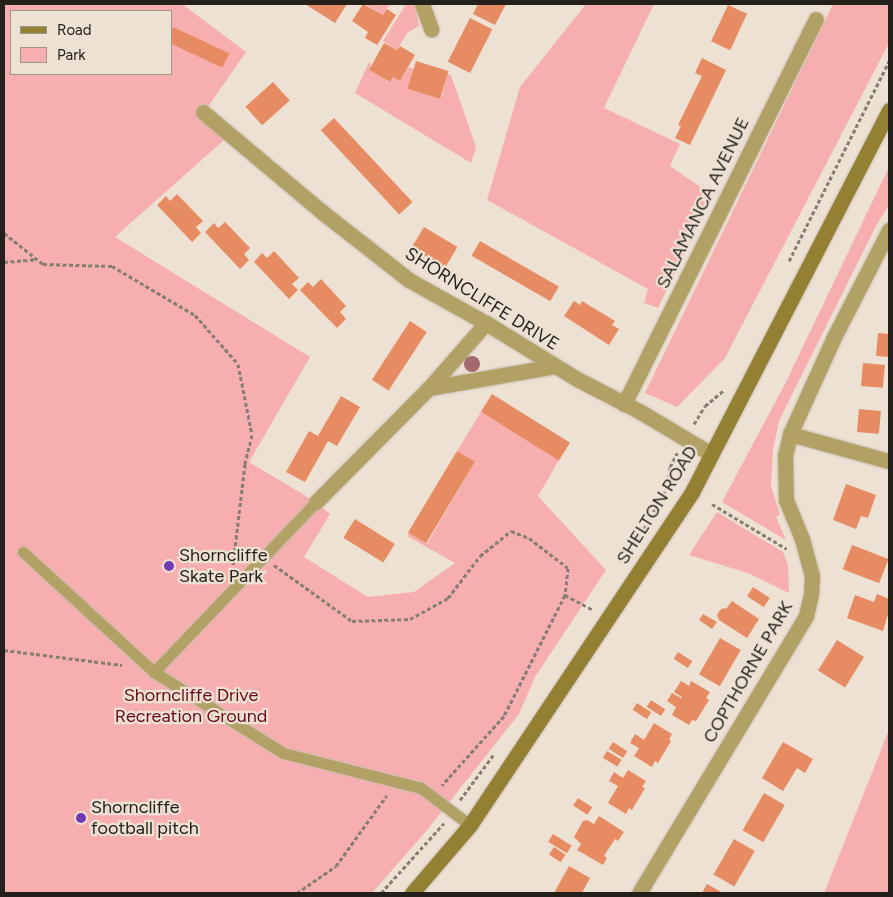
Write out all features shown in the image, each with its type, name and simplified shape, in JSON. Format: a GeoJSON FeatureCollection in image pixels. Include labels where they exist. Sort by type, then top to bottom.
{"type":"FeatureCollection","features":[{"type":"Feature","properties":{"kind":"main road","name":"SHELTON ROAD"},"geometry":{"type":"LineString","coordinates":[[412,893],[470,825],[692,492],[889,110]]}},
{"type":"Feature","properties":{"kind":"street"},"geometry":{"type":"LineString","coordinates":[[422,4],[431,29]]}},
{"type":"Feature","properties":{"kind":"street","name":"SALAMANCA AVENUE"},"geometry":{"type":"LineString","coordinates":[[624,404],[816,19]]}},
{"type":"Feature","properties":{"kind":"street","name":"SHORNCLIFFE DRIVE"},"geometry":{"type":"LineString","coordinates":[[204,112],[322,212],[409,280],[486,323],[555,366],[639,411],[711,454]]}},
{"type":"Feature","properties":{"kind":"street","name":"COPTHORNE PARK"},"geometry":{"type":"LineString","coordinates":[[639,893],[806,616],[811,594],[812,576],[802,539],[786,500],[785,456],[790,434],[833,339],[888,234]]}},
{"type":"Feature","properties":{"kind":"street"},"geometry":{"type":"LineString","coordinates":[[316,502],[429,388],[486,323]]}},
{"type":"Feature","properties":{"kind":"street"},"geometry":{"type":"LineString","coordinates":[[429,388],[555,366]]}},
{"type":"Feature","properties":{"kind":"street"},"geometry":{"type":"LineString","coordinates":[[790,434],[889,461]]}},
{"type":"Feature","properties":{"kind":"lane"},"geometry":{"type":"LineString","coordinates":[[152,670],[230,593],[316,502]]}},
{"type":"Feature","properties":{"kind":"lane"},"geometry":{"type":"LineString","coordinates":[[23,552],[152,670],[283,754],[421,788],[470,825]]}},
{"type":"Feature","properties":{"kind":"path"},"geometry":{"type":"LineString","coordinates":[[787,266],[889,61]]}},
{"type":"Feature","properties":{"kind":"path"},"geometry":{"type":"LineString","coordinates":[[4,233],[43,264],[112,266],[195,315],[238,364],[252,435],[245,464],[230,593]]}},
{"type":"Feature","properties":{"kind":"path"},"geometry":{"type":"LineString","coordinates":[[4,262],[37,259]]}},
{"type":"Feature","properties":{"kind":"path"},"geometry":{"type":"LineString","coordinates":[[694,423],[705,406],[725,389]]}},
{"type":"Feature","properties":{"kind":"path"},"geometry":{"type":"LineString","coordinates":[[643,530],[666,490],[670,467],[678,451]]}},
{"type":"Feature","properties":{"kind":"path"},"geometry":{"type":"LineString","coordinates":[[712,504],[808,562]]}},
{"type":"Feature","properties":{"kind":"path"},"geometry":{"type":"LineString","coordinates":[[264,558],[352,621],[410,619],[448,598],[480,556],[511,531],[528,538],[568,568],[565,595],[504,716],[431,797]]}},
{"type":"Feature","properties":{"kind":"path"},"geometry":{"type":"LineString","coordinates":[[565,595],[593,610]]}},
{"type":"Feature","properties":{"kind":"path"},"geometry":{"type":"LineString","coordinates":[[588,619],[598,603]]}},
{"type":"Feature","properties":{"kind":"path"},"geometry":{"type":"LineString","coordinates":[[4,650],[152,670]]}},
{"type":"Feature","properties":{"kind":"path"},"geometry":{"type":"LineString","coordinates":[[381,893],[452,812],[500,747]]}},
{"type":"Feature","properties":{"kind":"path"},"geometry":{"type":"LineString","coordinates":[[297,893],[336,866],[396,782]]}},
{"type":"Feature","properties":{"kind":"green space","name":"Shorncliffe Drive Recreation Ground"},"geometry":{"type":"Polygon","coordinates":[[[4,4],[182,4],[246,52],[207,108],[232,133],[115,237],[310,357],[249,462],[316,502],[330,514],[304,557],[368,597],[414,592],[455,563],[407,536],[409,533],[427,544],[475,462],[457,451],[481,412],[559,460],[538,496],[606,570],[535,677],[519,714],[428,829],[372,893],[4,893],[4,4]]]}},
{"type":"Feature","properties":{"kind":"green space"},"geometry":{"type":"Polygon","coordinates":[[[365,4],[390,4],[383,15],[365,4]]]}},
{"type":"Feature","properties":{"kind":"green space"},"geometry":{"type":"Polygon","coordinates":[[[406,4],[412,4],[416,8],[419,26],[407,33],[397,50],[383,41],[406,4]]]}},
{"type":"Feature","properties":{"kind":"green space"},"geometry":{"type":"Polygon","coordinates":[[[586,4],[654,4],[604,108],[680,144],[670,166],[712,195],[658,308],[644,303],[648,289],[487,200],[520,87],[586,4]]]}},
{"type":"Feature","properties":{"kind":"green space"},"geometry":{"type":"Polygon","coordinates":[[[833,4],[889,4],[889,43],[725,358],[677,407],[645,393],[833,4]]]}},
{"type":"Feature","properties":{"kind":"green space"},"geometry":{"type":"Polygon","coordinates":[[[369,62],[371,64],[369,70],[389,82],[393,77],[400,81],[409,67],[414,69],[410,89],[442,96],[447,74],[451,75],[476,147],[471,163],[355,93],[369,62]]]}},
{"type":"Feature","properties":{"kind":"green space"},"geometry":{"type":"Polygon","coordinates":[[[889,167],[889,205],[876,226],[779,421],[773,450],[771,486],[780,515],[776,517],[786,540],[722,502],[785,384],[889,167]]]}},
{"type":"Feature","properties":{"kind":"green space"},"geometry":{"type":"Polygon","coordinates":[[[717,512],[783,552],[788,565],[789,593],[748,573],[689,555],[717,512]]]}},
{"type":"Feature","properties":{"kind":"green space"},"geometry":{"type":"Polygon","coordinates":[[[889,729],[889,893],[824,893],[879,755],[889,729]]]}},
{"type":"Feature","properties":{"kind":"building"},"geometry":{"type":"Polygon","coordinates":[[[305,4],[347,4],[335,23],[305,4]]]}},
{"type":"Feature","properties":{"kind":"building"},"geometry":{"type":"Polygon","coordinates":[[[363,4],[383,15],[387,9],[396,15],[377,45],[365,38],[368,32],[352,21],[363,4]]]}},
{"type":"Feature","properties":{"kind":"building"},"geometry":{"type":"Polygon","coordinates":[[[478,4],[506,4],[495,25],[473,14],[478,4]]]}},
{"type":"Feature","properties":{"kind":"building"},"geometry":{"type":"Polygon","coordinates":[[[728,5],[747,14],[730,50],[711,41],[728,5]]]}},
{"type":"Feature","properties":{"kind":"building"},"geometry":{"type":"Polygon","coordinates":[[[470,18],[492,29],[470,73],[448,62],[470,18]]]}},
{"type":"Feature","properties":{"kind":"building"},"geometry":{"type":"Polygon","coordinates":[[[173,27],[229,53],[222,68],[172,44],[172,29],[173,27]]]}},
{"type":"Feature","properties":{"kind":"building"},"geometry":{"type":"Polygon","coordinates":[[[384,43],[397,50],[400,46],[415,55],[400,81],[393,77],[390,82],[369,70],[384,43]]]}},
{"type":"Feature","properties":{"kind":"building"},"geometry":{"type":"Polygon","coordinates":[[[702,58],[726,70],[690,145],[675,138],[681,126],[678,125],[702,76],[695,73],[702,58]]]}},
{"type":"Feature","properties":{"kind":"building"},"geometry":{"type":"Polygon","coordinates":[[[416,61],[449,71],[440,99],[408,89],[416,61]]]}},
{"type":"Feature","properties":{"kind":"building"},"geometry":{"type":"Polygon","coordinates":[[[273,82],[290,101],[262,125],[246,107],[273,82]]]}},
{"type":"Feature","properties":{"kind":"building"},"geometry":{"type":"Polygon","coordinates":[[[334,118],[412,202],[399,214],[321,130],[334,118]]]}},
{"type":"Feature","properties":{"kind":"building"},"geometry":{"type":"Polygon","coordinates":[[[177,194],[203,221],[196,227],[201,233],[192,242],[157,205],[166,196],[170,201],[177,194]]]}},
{"type":"Feature","properties":{"kind":"building"},"geometry":{"type":"Polygon","coordinates":[[[225,222],[250,248],[244,254],[249,260],[240,269],[205,232],[214,223],[218,228],[225,222]]]}},
{"type":"Feature","properties":{"kind":"building"},"geometry":{"type":"Polygon","coordinates":[[[424,227],[457,247],[445,268],[412,248],[424,227]]]}},
{"type":"Feature","properties":{"kind":"building"},"geometry":{"type":"Polygon","coordinates":[[[480,241],[559,286],[550,301],[472,256],[480,241]]]}},
{"type":"Feature","properties":{"kind":"building"},"geometry":{"type":"Polygon","coordinates":[[[274,251],[299,278],[292,284],[298,290],[289,299],[254,262],[262,253],[267,258],[274,251]]]}},
{"type":"Feature","properties":{"kind":"building"},"geometry":{"type":"Polygon","coordinates":[[[321,279],[346,306],[340,312],[346,319],[337,328],[300,290],[308,282],[313,287],[321,279]]]}},
{"type":"Feature","properties":{"kind":"building"},"geometry":{"type":"Polygon","coordinates":[[[574,301],[580,305],[582,301],[615,321],[612,325],[619,329],[609,345],[564,316],[574,301]]]}},
{"type":"Feature","properties":{"kind":"building"},"geometry":{"type":"Polygon","coordinates":[[[410,321],[427,332],[389,391],[372,380],[410,321]]]}},
{"type":"Feature","properties":{"kind":"building"},"geometry":{"type":"Polygon","coordinates":[[[878,333],[889,334],[889,357],[876,356],[878,333]]]}},
{"type":"Feature","properties":{"kind":"building"},"geometry":{"type":"Polygon","coordinates":[[[863,363],[885,365],[883,388],[861,386],[863,363]]]}},
{"type":"Feature","properties":{"kind":"building"},"geometry":{"type":"Polygon","coordinates":[[[492,394],[570,443],[559,461],[481,412],[492,394]]]}},
{"type":"Feature","properties":{"kind":"building"},"geometry":{"type":"Polygon","coordinates":[[[341,396],[360,407],[337,446],[328,441],[305,482],[286,472],[309,431],[318,436],[341,396]]]}},
{"type":"Feature","properties":{"kind":"building"},"geometry":{"type":"Polygon","coordinates":[[[859,409],[881,411],[879,434],[857,432],[859,409]]]}},
{"type":"Feature","properties":{"kind":"building"},"geometry":{"type":"Polygon","coordinates":[[[457,451],[475,462],[426,543],[408,532],[457,451]]]}},
{"type":"Feature","properties":{"kind":"building"},"geometry":{"type":"Polygon","coordinates":[[[846,484],[876,495],[868,518],[861,516],[856,529],[833,520],[846,484]]]}},
{"type":"Feature","properties":{"kind":"building"},"geometry":{"type":"Polygon","coordinates":[[[355,519],[395,544],[383,563],[343,538],[355,519]]]}},
{"type":"Feature","properties":{"kind":"building"},"geometry":{"type":"Polygon","coordinates":[[[852,545],[888,559],[879,583],[843,569],[852,545]]]}},
{"type":"Feature","properties":{"kind":"building"},"geometry":{"type":"Polygon","coordinates":[[[753,587],[770,598],[764,607],[747,596],[753,587]]]}},
{"type":"Feature","properties":{"kind":"building"},"geometry":{"type":"Polygon","coordinates":[[[877,594],[889,599],[889,611],[883,631],[847,618],[855,595],[874,602],[877,594]]]}},
{"type":"Feature","properties":{"kind":"building"},"geometry":{"type":"Polygon","coordinates":[[[732,601],[759,619],[747,638],[719,620],[717,615],[720,610],[726,609],[732,601]]]}},
{"type":"Feature","properties":{"kind":"building"},"geometry":{"type":"Polygon","coordinates":[[[703,614],[717,622],[712,629],[699,620],[703,614]]]}},
{"type":"Feature","properties":{"kind":"building"},"geometry":{"type":"Polygon","coordinates":[[[720,638],[741,650],[720,686],[699,674],[720,638]]]}},
{"type":"Feature","properties":{"kind":"building"},"geometry":{"type":"Polygon","coordinates":[[[837,640],[864,657],[845,687],[818,671],[837,640]]]}},
{"type":"Feature","properties":{"kind":"building"},"geometry":{"type":"Polygon","coordinates":[[[678,652],[692,661],[688,668],[674,659],[678,652]]]}},
{"type":"Feature","properties":{"kind":"building"},"geometry":{"type":"Polygon","coordinates":[[[681,681],[689,686],[691,681],[710,692],[706,698],[709,700],[696,721],[692,720],[689,725],[672,715],[676,707],[667,701],[672,693],[682,697],[674,692],[681,681]]]}},
{"type":"Feature","properties":{"kind":"building"},"geometry":{"type":"Polygon","coordinates":[[[651,700],[665,709],[661,716],[647,707],[651,700]]]}},
{"type":"Feature","properties":{"kind":"building"},"geometry":{"type":"Polygon","coordinates":[[[637,703],[651,712],[647,719],[633,710],[637,703]]]}},
{"type":"Feature","properties":{"kind":"building"},"geometry":{"type":"Polygon","coordinates":[[[654,723],[672,734],[669,740],[671,741],[658,763],[655,761],[652,767],[634,756],[639,748],[630,743],[635,734],[644,740],[654,723]]]}},
{"type":"Feature","properties":{"kind":"building"},"geometry":{"type":"Polygon","coordinates":[[[613,742],[627,751],[623,758],[609,749],[613,742]]]}},
{"type":"Feature","properties":{"kind":"building"},"geometry":{"type":"Polygon","coordinates":[[[783,742],[813,759],[805,773],[797,768],[783,791],[762,778],[783,742]]]}},
{"type":"Feature","properties":{"kind":"building"},"geometry":{"type":"Polygon","coordinates":[[[607,751],[622,760],[617,767],[603,758],[607,751]]]}},
{"type":"Feature","properties":{"kind":"building"},"geometry":{"type":"Polygon","coordinates":[[[628,770],[646,781],[642,787],[645,788],[632,810],[629,808],[626,814],[608,803],[618,786],[609,781],[614,772],[623,778],[628,770]]]}},
{"type":"Feature","properties":{"kind":"building"},"geometry":{"type":"Polygon","coordinates":[[[764,793],[785,805],[763,842],[742,830],[764,793]]]}},
{"type":"Feature","properties":{"kind":"building"},"geometry":{"type":"Polygon","coordinates":[[[578,798],[592,807],[587,815],[573,806],[578,798]]]}},
{"type":"Feature","properties":{"kind":"building"},"geometry":{"type":"Polygon","coordinates":[[[599,816],[624,832],[618,841],[615,839],[604,856],[607,858],[603,865],[577,850],[581,844],[574,837],[583,821],[587,820],[594,824],[599,816]]]}},
{"type":"Feature","properties":{"kind":"building"},"geometry":{"type":"Polygon","coordinates":[[[553,834],[572,846],[567,853],[548,842],[553,834]]]}},
{"type":"Feature","properties":{"kind":"building"},"geometry":{"type":"Polygon","coordinates":[[[734,839],[755,851],[734,887],[714,875],[734,839]]]}},
{"type":"Feature","properties":{"kind":"building"},"geometry":{"type":"Polygon","coordinates":[[[554,847],[566,855],[561,862],[549,854],[554,847]]]}},
{"type":"Feature","properties":{"kind":"building"},"geometry":{"type":"Polygon","coordinates":[[[569,866],[590,878],[582,893],[554,893],[569,866]]]}},
{"type":"Feature","properties":{"kind":"building"},"geometry":{"type":"Polygon","coordinates":[[[707,884],[723,893],[702,893],[707,884]]]}},
{"type":"Feature","properties":{"kind":"place","name":"Shorncliffe Skate Park"},"geometry":{"type":"Point","coordinates":[169,566]}},
{"type":"Feature","properties":{"kind":"place","name":"Shorncliffe football pitch"},"geometry":{"type":"Point","coordinates":[81,818]}}]}
